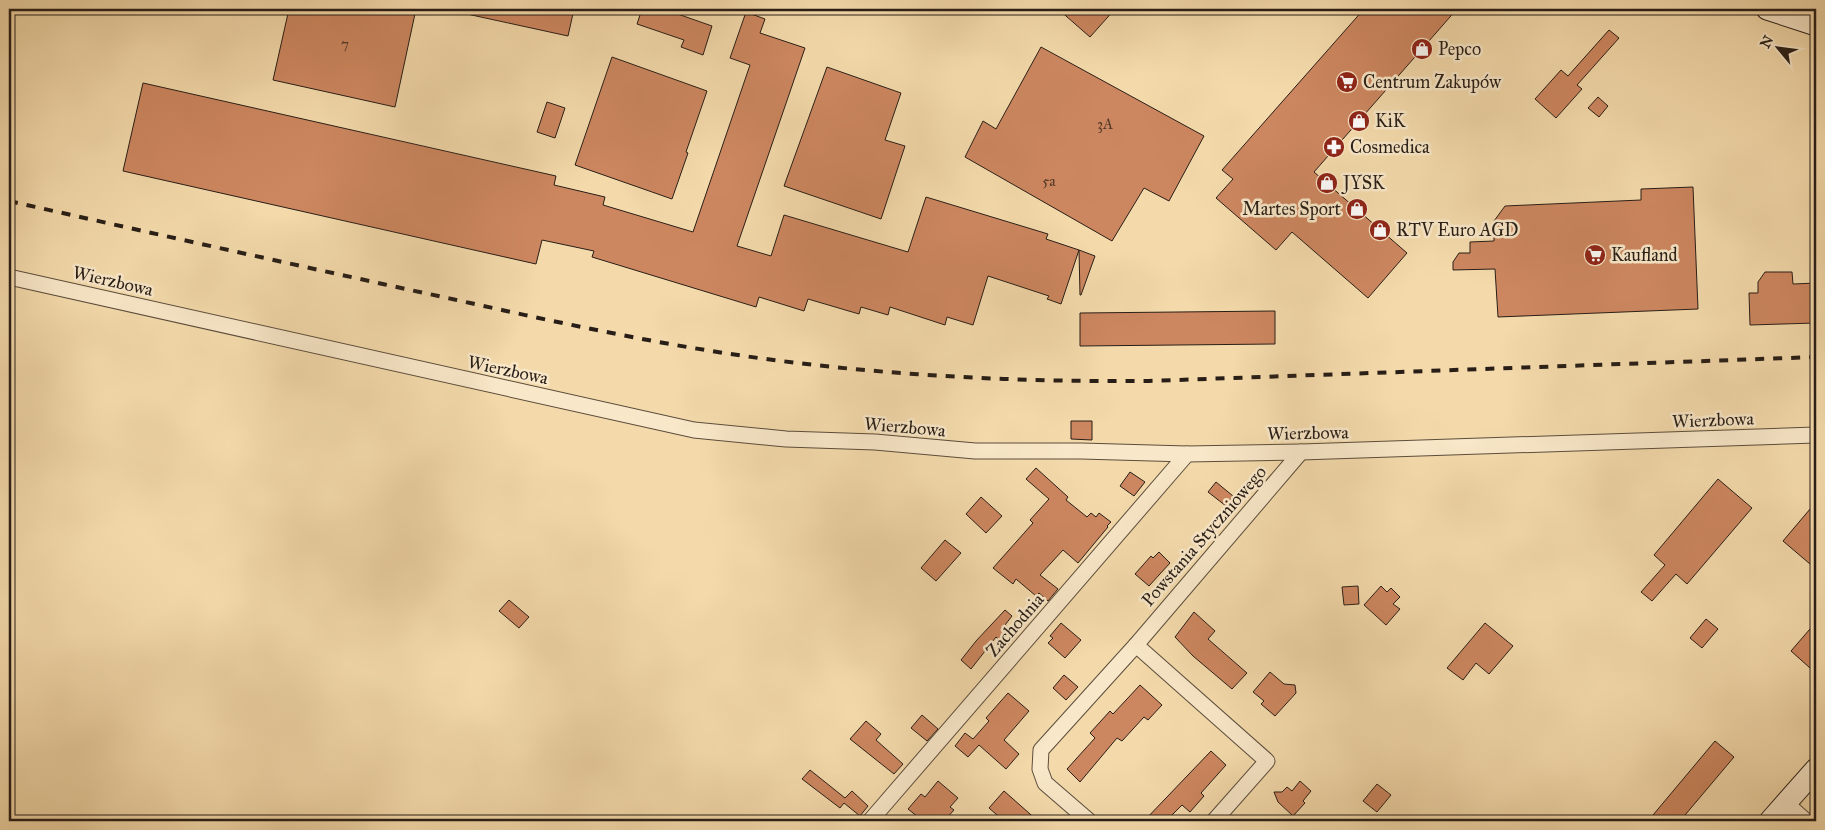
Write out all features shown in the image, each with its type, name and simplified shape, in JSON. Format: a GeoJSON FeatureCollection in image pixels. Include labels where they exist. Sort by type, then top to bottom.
{"type":"FeatureCollection","features":[{"type":"Feature","properties":{"kind":"main road"},"geometry":{"type":"LineString","coordinates":[[1766,9],[1816,26]]}},
{"type":"Feature","properties":{"kind":"main road"},"geometry":{"type":"LineString","coordinates":[[1770,821],[1816,768]]}},
{"type":"Feature","properties":{"kind":"street","name":"Wierzbowa"},"geometry":{"type":"LineString","coordinates":[[9,277],[694,430],[786,439],[875,442],[974,451],[1081,451],[1187,454],[1816,435]]}},
{"type":"Feature","properties":{"kind":"street","name":"Powstania Styczniowego"},"geometry":{"type":"LineString","coordinates":[[1089,821],[1045,783],[1040,769],[1041,750],[1136,645],[1301,452]]}},
{"type":"Feature","properties":{"kind":"street","name":"Zachodnia"},"geometry":{"type":"LineString","coordinates":[[870,821],[1187,454]]}},
{"type":"Feature","properties":{"kind":"street"},"geometry":{"type":"LineString","coordinates":[[1136,645],[1267,761],[1214,821]]}},
{"type":"Feature","properties":{"kind":"street"},"geometry":{"type":"LineString","coordinates":[[1786,803],[1806,821]]}},
{"type":"Feature","properties":{"kind":"building"},"geometry":{"type":"Polygon","coordinates":[[[289,9],[416,9],[395,107],[273,80],[289,9]]]}},
{"type":"Feature","properties":{"kind":"building"},"geometry":{"type":"Polygon","coordinates":[[[468,9],[574,9],[568,36],[467,14],[468,9]]]}},
{"type":"Feature","properties":{"kind":"building"},"geometry":{"type":"Polygon","coordinates":[[[642,9],[673,9],[672,12],[712,26],[703,55],[681,47],[684,40],[637,24],[642,9]]]}},
{"type":"Feature","properties":{"kind":"building"},"geometry":{"type":"Polygon","coordinates":[[[1058,9],[1115,9],[1090,37],[1058,9]]]}},
{"type":"Feature","properties":{"kind":"building"},"geometry":{"type":"Polygon","coordinates":[[[1364,9],[1457,9],[1314,172],[1407,253],[1368,298],[1292,232],[1276,250],[1216,198],[1233,179],[1222,170],[1364,9]]]}},
{"type":"Feature","properties":{"kind":"building"},"geometry":{"type":"Polygon","coordinates":[[[746,12],[765,19],[760,33],[805,48],[737,246],[771,256],[784,215],[908,252],[926,197],[1048,234],[1046,239],[1079,250],[1061,304],[1047,299],[1049,296],[988,276],[973,325],[947,317],[945,325],[890,307],[888,315],[861,307],[859,314],[808,299],[804,311],[759,297],[756,307],[592,257],[594,251],[542,240],[536,264],[123,171],[143,83],[556,176],[554,185],[605,197],[603,205],[693,232],[750,65],[730,58],[746,12]]]}},
{"type":"Feature","properties":{"kind":"building"},"geometry":{"type":"Polygon","coordinates":[[[1609,30],[1619,38],[1577,85],[1582,89],[1556,118],[1535,99],[1561,70],[1568,76],[1609,30]]]}},
{"type":"Feature","properties":{"kind":"building"},"geometry":{"type":"Polygon","coordinates":[[[1041,47],[1204,136],[1169,201],[1144,188],[1112,241],[965,157],[983,121],[996,129],[1041,47]]]}},
{"type":"Feature","properties":{"kind":"building"},"geometry":{"type":"Polygon","coordinates":[[[612,57],[707,91],[672,199],[575,165],[612,57]]]}},
{"type":"Feature","properties":{"kind":"building"},"geometry":{"type":"Polygon","coordinates":[[[827,67],[901,93],[885,140],[905,146],[881,219],[784,186],[827,67]]]}},
{"type":"Feature","properties":{"kind":"building"},"geometry":{"type":"Polygon","coordinates":[[[1598,97],[1608,106],[1599,117],[1588,108],[1598,97]]]}},
{"type":"Feature","properties":{"kind":"building"},"geometry":{"type":"Polygon","coordinates":[[[547,102],[565,108],[555,138],[537,132],[547,102]]]}},
{"type":"Feature","properties":{"kind":"building","name":"Kaufland"},"geometry":{"type":"Polygon","coordinates":[[[1693,187],[1698,309],[1498,317],[1495,269],[1453,270],[1453,262],[1459,253],[1470,253],[1470,242],[1494,241],[1494,221],[1505,206],[1641,200],[1641,189],[1693,187]]]}},
{"type":"Feature","properties":{"kind":"building"},"geometry":{"type":"Polygon","coordinates":[[[1079,250],[1095,256],[1081,295],[1080,295],[1079,250]]]}},
{"type":"Feature","properties":{"kind":"building"},"geometry":{"type":"Polygon","coordinates":[[[1765,272],[1792,272],[1793,284],[1816,283],[1816,323],[1750,325],[1749,293],[1758,293],[1758,282],[1765,272]]]}},
{"type":"Feature","properties":{"kind":"building"},"geometry":{"type":"Polygon","coordinates":[[[1275,311],[1275,344],[1080,346],[1080,313],[1275,311]]]}},
{"type":"Feature","properties":{"kind":"building"},"geometry":{"type":"Polygon","coordinates":[[[1071,421],[1092,421],[1092,440],[1071,439],[1071,421]]]}},
{"type":"Feature","properties":{"kind":"building"},"geometry":{"type":"Polygon","coordinates":[[[1036,468],[1068,497],[1066,500],[1087,517],[1091,513],[1096,517],[1099,513],[1111,522],[1078,563],[1063,550],[1040,575],[1058,589],[1048,601],[1039,593],[1036,596],[1016,579],[1013,584],[993,568],[1033,523],[1030,520],[1049,499],[1026,479],[1036,468]]]}},
{"type":"Feature","properties":{"kind":"building"},"geometry":{"type":"Polygon","coordinates":[[[1130,472],[1145,482],[1134,496],[1120,486],[1130,472]]]}},
{"type":"Feature","properties":{"kind":"building"},"geometry":{"type":"Polygon","coordinates":[[[1718,479],[1752,508],[1687,584],[1676,574],[1652,601],[1641,592],[1665,565],[1654,555],[1718,479]]]}},
{"type":"Feature","properties":{"kind":"building"},"geometry":{"type":"Polygon","coordinates":[[[1216,482],[1233,496],[1226,506],[1208,492],[1216,482]]]}},
{"type":"Feature","properties":{"kind":"building"},"geometry":{"type":"Polygon","coordinates":[[[981,497],[1002,516],[986,533],[966,514],[981,497]]]}},
{"type":"Feature","properties":{"kind":"building"},"geometry":{"type":"Polygon","coordinates":[[[1816,502],[1816,556],[1810,564],[1783,541],[1816,502]]]}},
{"type":"Feature","properties":{"kind":"building"},"geometry":{"type":"Polygon","coordinates":[[[945,540],[961,553],[936,581],[921,568],[945,540]]]}},
{"type":"Feature","properties":{"kind":"building"},"geometry":{"type":"Polygon","coordinates":[[[1159,552],[1170,563],[1149,586],[1135,574],[1151,556],[1153,558],[1159,552]]]}},
{"type":"Feature","properties":{"kind":"building"},"geometry":{"type":"Polygon","coordinates":[[[1358,586],[1359,604],[1344,605],[1342,587],[1358,586]]]}},
{"type":"Feature","properties":{"kind":"building"},"geometry":{"type":"Polygon","coordinates":[[[1381,586],[1387,592],[1391,588],[1400,597],[1393,604],[1400,609],[1386,625],[1364,605],[1381,586]]]}},
{"type":"Feature","properties":{"kind":"building"},"geometry":{"type":"Polygon","coordinates":[[[509,600],[529,617],[519,628],[499,611],[509,600]]]}},
{"type":"Feature","properties":{"kind":"building"},"geometry":{"type":"Polygon","coordinates":[[[1005,610],[1012,616],[1005,625],[1017,635],[1007,646],[996,637],[971,669],[961,660],[1005,610]]]}},
{"type":"Feature","properties":{"kind":"building"},"geometry":{"type":"Polygon","coordinates":[[[1194,612],[1215,631],[1208,639],[1247,673],[1232,689],[1193,656],[1175,637],[1194,612]]]}},
{"type":"Feature","properties":{"kind":"building"},"geometry":{"type":"Polygon","coordinates":[[[1706,619],[1718,629],[1702,648],[1690,638],[1706,619]]]}},
{"type":"Feature","properties":{"kind":"building"},"geometry":{"type":"Polygon","coordinates":[[[1816,622],[1816,661],[1810,668],[1791,651],[1816,622]]]}},
{"type":"Feature","properties":{"kind":"building"},"geometry":{"type":"Polygon","coordinates":[[[1061,623],[1081,640],[1065,658],[1048,643],[1053,638],[1050,636],[1061,623]]]}},
{"type":"Feature","properties":{"kind":"building"},"geometry":{"type":"Polygon","coordinates":[[[1485,623],[1513,646],[1489,674],[1476,663],[1463,680],[1447,668],[1485,623]]]}},
{"type":"Feature","properties":{"kind":"building"},"geometry":{"type":"Polygon","coordinates":[[[1270,672],[1284,684],[1295,685],[1296,693],[1275,716],[1261,704],[1264,701],[1253,692],[1270,672]]]}},
{"type":"Feature","properties":{"kind":"building"},"geometry":{"type":"Polygon","coordinates":[[[1064,675],[1078,687],[1066,700],[1053,688],[1064,675]]]}},
{"type":"Feature","properties":{"kind":"building"},"geometry":{"type":"Polygon","coordinates":[[[1140,685],[1162,705],[1148,720],[1144,717],[1122,741],[1117,738],[1080,782],[1067,769],[1095,738],[1090,733],[1110,711],[1113,714],[1140,685]]]}},
{"type":"Feature","properties":{"kind":"building"},"geometry":{"type":"Polygon","coordinates":[[[1008,693],[1029,711],[1004,740],[1019,754],[1006,769],[979,745],[968,757],[955,746],[965,733],[973,739],[989,721],[986,718],[1008,693]]]}},
{"type":"Feature","properties":{"kind":"building"},"geometry":{"type":"Polygon","coordinates":[[[922,715],[938,729],[927,741],[911,728],[922,715]]]}},
{"type":"Feature","properties":{"kind":"building"},"geometry":{"type":"Polygon","coordinates":[[[866,721],[881,734],[876,740],[903,764],[894,774],[850,739],[866,721]]]}},
{"type":"Feature","properties":{"kind":"building"},"geometry":{"type":"Polygon","coordinates":[[[1715,741],[1734,757],[1680,821],[1648,821],[1715,741]]]}},
{"type":"Feature","properties":{"kind":"building"},"geometry":{"type":"Polygon","coordinates":[[[1211,751],[1226,765],[1201,793],[1204,796],[1190,812],[1182,805],[1166,821],[1144,821],[1211,751]]]}},
{"type":"Feature","properties":{"kind":"building"},"geometry":{"type":"Polygon","coordinates":[[[810,770],[845,798],[852,791],[868,806],[860,816],[844,803],[840,808],[802,779],[810,770]]]}},
{"type":"Feature","properties":{"kind":"building"},"geometry":{"type":"Polygon","coordinates":[[[938,781],[958,798],[950,807],[954,810],[944,821],[923,821],[908,809],[921,794],[925,797],[938,781]]]}},
{"type":"Feature","properties":{"kind":"building"},"geometry":{"type":"Polygon","coordinates":[[[1300,781],[1311,791],[1303,801],[1305,803],[1293,816],[1278,802],[1274,792],[1282,792],[1287,787],[1292,791],[1300,781]]]}},
{"type":"Feature","properties":{"kind":"building"},"geometry":{"type":"Polygon","coordinates":[[[1377,784],[1391,795],[1377,812],[1363,801],[1377,784]]]}},
{"type":"Feature","properties":{"kind":"building"},"geometry":{"type":"Polygon","coordinates":[[[1004,791],[1038,821],[1004,821],[989,808],[1004,791]]]}},
{"type":"Feature","properties":{"kind":"railway"},"geometry":{"type":"LineString","coordinates":[[9,201],[608,332],[726,353],[861,370],[1005,379],[1149,381],[1816,357]]}},
{"type":"Feature","properties":{"kind":"place","name":"Pepco"},"geometry":{"type":"Point","coordinates":[1422,49]}},
{"type":"Feature","properties":{"kind":"place","name":"Centrum Zakupów"},"geometry":{"type":"Point","coordinates":[1347,82]}},
{"type":"Feature","properties":{"kind":"place","name":"KiK"},"geometry":{"type":"Point","coordinates":[1359,121]}},
{"type":"Feature","properties":{"kind":"place","name":"Cosmedica"},"geometry":{"type":"Point","coordinates":[1334,147]}},
{"type":"Feature","properties":{"kind":"place","name":"JYSK"},"geometry":{"type":"Point","coordinates":[1327,183]}},
{"type":"Feature","properties":{"kind":"place","name":"Martes Sport"},"geometry":{"type":"Point","coordinates":[1357,209]}},
{"type":"Feature","properties":{"kind":"place","name":"RTV Euro AGD"},"geometry":{"type":"Point","coordinates":[1380,230]}},
{"type":"Feature","properties":{"kind":"place","name":"Kaufland"},"geometry":{"type":"Point","coordinates":[1595,255]}}]}
